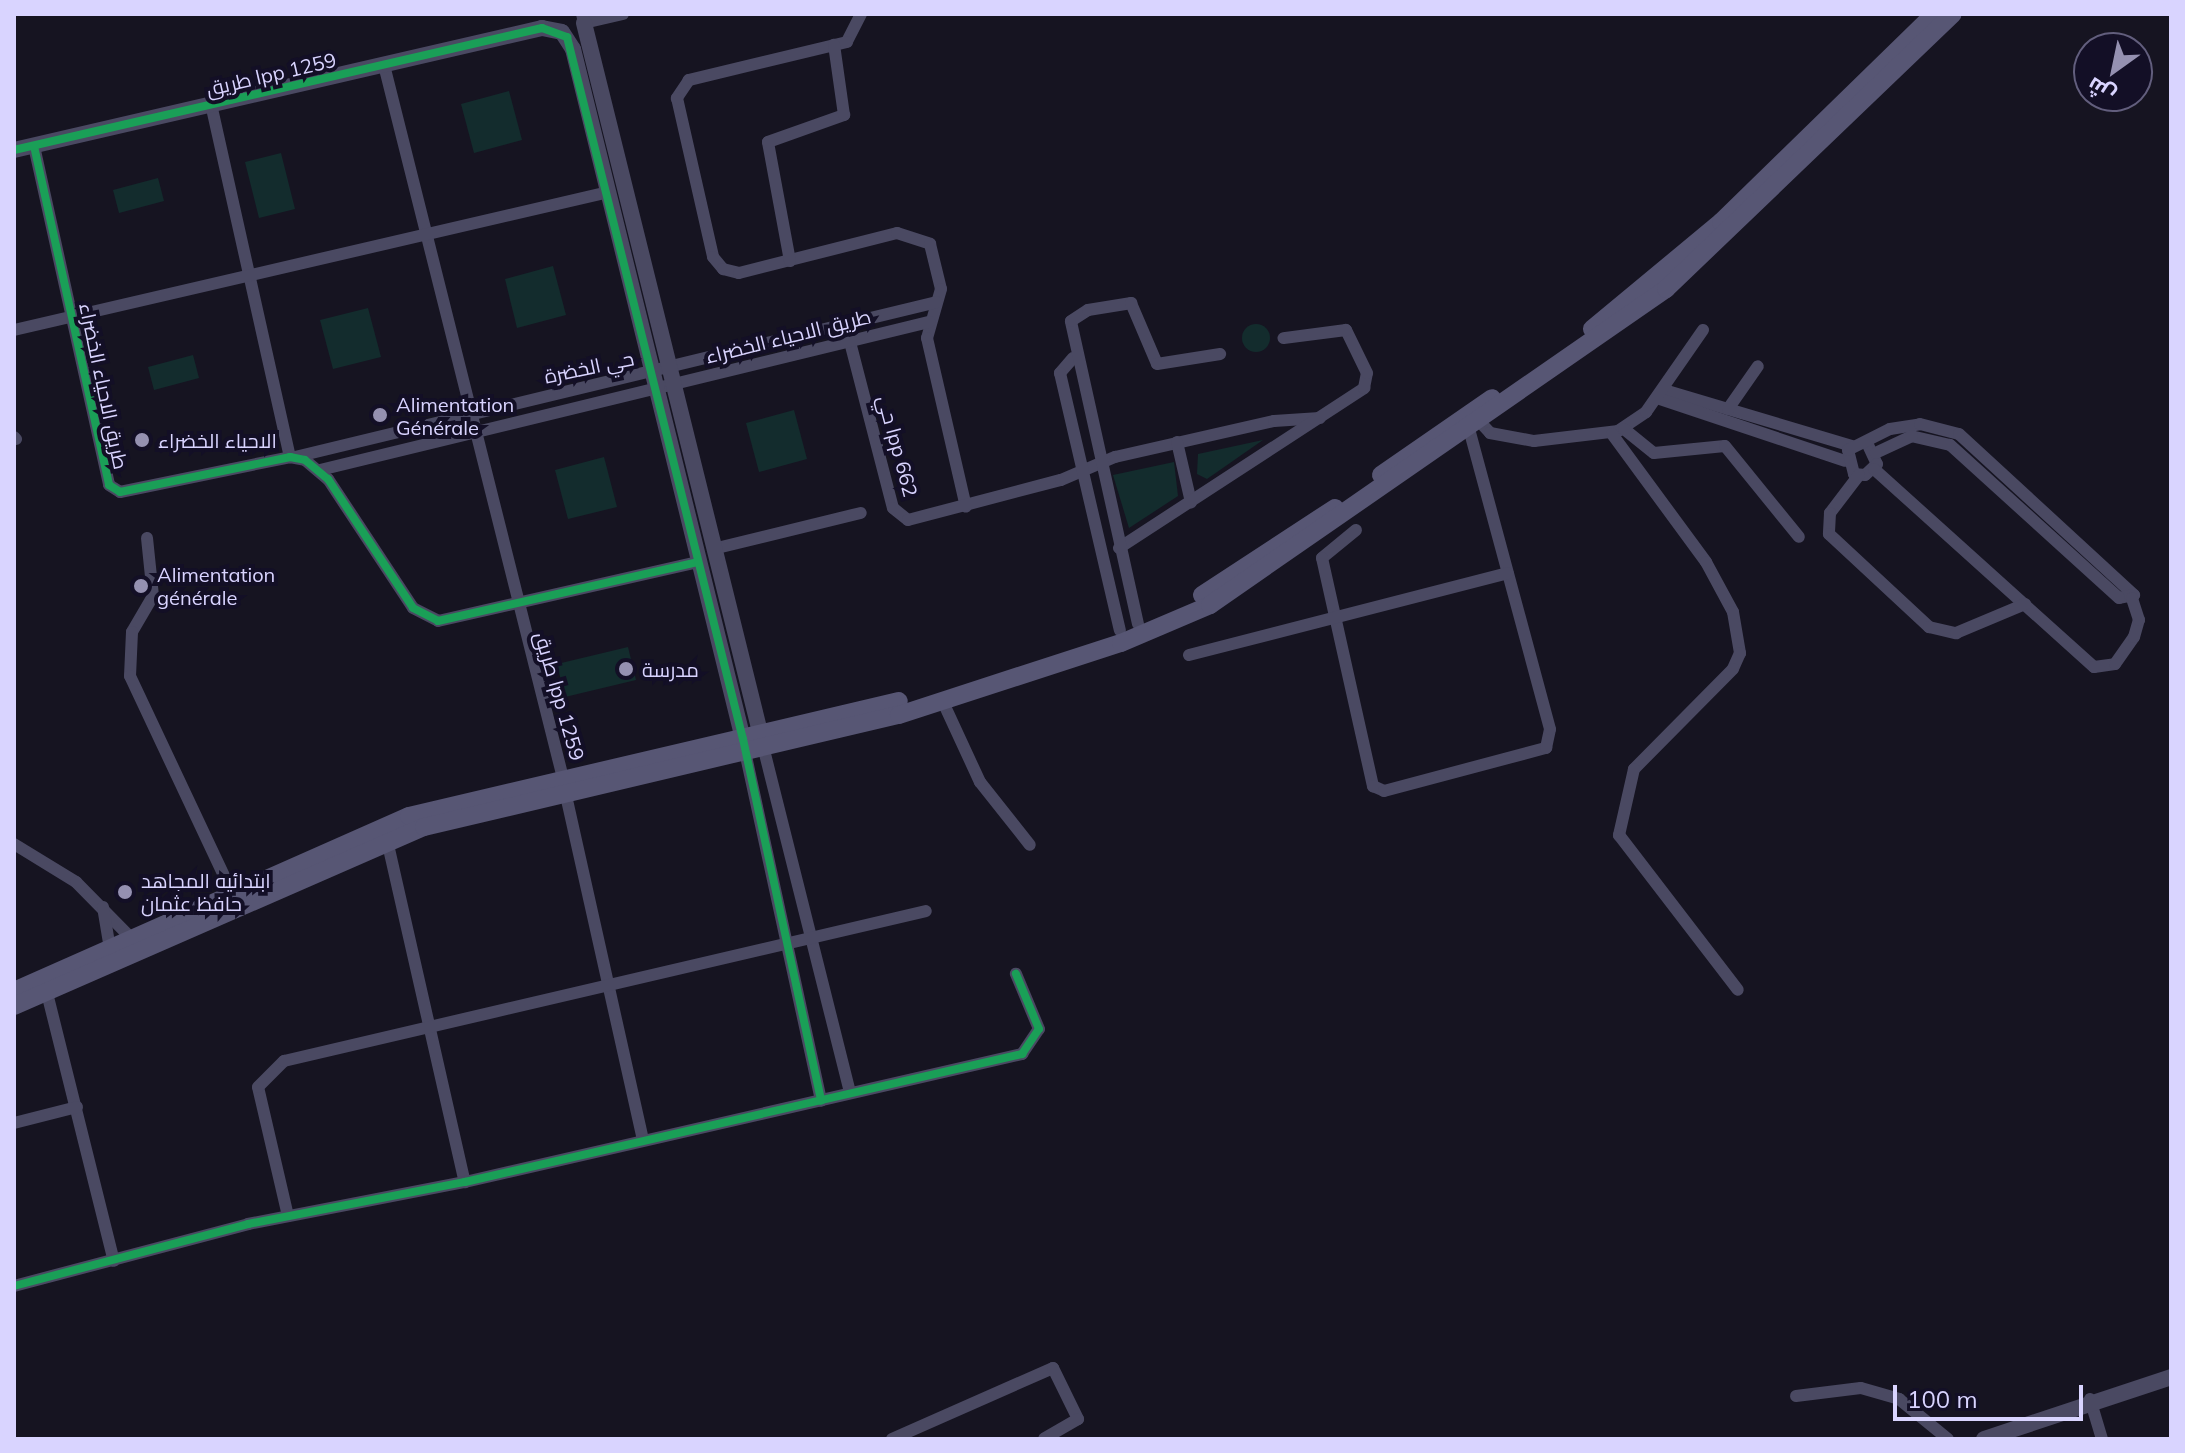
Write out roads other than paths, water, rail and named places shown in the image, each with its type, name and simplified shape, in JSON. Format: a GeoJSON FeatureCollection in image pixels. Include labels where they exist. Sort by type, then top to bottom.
{"type":"FeatureCollection","features":[{"type":"Feature","properties":{"kind":"main road"},"geometry":{"type":"LineString","coordinates":[[753,744],[963,683],[1129,627],[1243,571],[1603,321],[1721,222],[1934,14]]}},
{"type":"Feature","properties":{"kind":"main road"},"geometry":{"type":"LineString","coordinates":[[14,1006],[47,993],[232,893],[409,816],[943,702],[1210,605],[1474,424],[1692,268],[1953,14]]}},
{"type":"Feature","properties":{"kind":"main road"},"geometry":{"type":"LineString","coordinates":[[137,943],[387,840],[564,784]]}},
{"type":"Feature","properties":{"kind":"main road"},"geometry":{"type":"LineString","coordinates":[[14,991],[112,956]]}},
{"type":"Feature","properties":{"kind":"street"},"geometry":{"type":"LineString","coordinates":[[623,14],[583,19],[662,380],[697,562],[811,938],[850,1092]]}},
{"type":"Feature","properties":{"kind":"street"},"geometry":{"type":"LineString","coordinates":[[861,14],[854,35],[834,45],[689,80],[678,92],[717,264],[739,273],[897,233],[917,235],[934,251],[937,302],[929,322],[966,507]]}},
{"type":"Feature","properties":{"kind":"street","name":"طريق lpp 1259"},"geometry":{"type":"LineString","coordinates":[[14,150],[535,30],[556,29],[571,43],[609,192]]}},
{"type":"Feature","properties":{"kind":"street"},"geometry":{"type":"LineString","coordinates":[[790,261],[768,142],[844,115],[834,45]]}},
{"type":"Feature","properties":{"kind":"street","name":"طريق lpp 1259"},"geometry":{"type":"LineString","coordinates":[[384,65],[466,415],[564,784],[607,989],[643,1139]]}},
{"type":"Feature","properties":{"kind":"street"},"geometry":{"type":"LineString","coordinates":[[211,104],[253,271],[292,457],[320,470],[421,615],[438,621],[697,562]]}},
{"type":"Feature","properties":{"kind":"street","name":"طريق الاحياء الخضراء"},"geometry":{"type":"LineString","coordinates":[[34,146],[109,485],[120,492],[292,457]]}},
{"type":"Feature","properties":{"kind":"street"},"geometry":{"type":"LineString","coordinates":[[14,330],[253,271],[609,192],[713,549],[753,744],[787,944],[821,1101]]}},
{"type":"Feature","properties":{"kind":"street","name":"حي الخضرة"},"geometry":{"type":"LineString","coordinates":[[292,457],[466,415],[662,380],[937,302]]}},
{"type":"Feature","properties":{"kind":"street"},"geometry":{"type":"LineString","coordinates":[[1129,627],[1119,548],[1073,358],[1074,316],[1126,302],[1140,311],[1157,364],[1220,354]]}},
{"type":"Feature","properties":{"kind":"street","name":"طريق الاحياء الخضراء"},"geometry":{"type":"LineString","coordinates":[[320,470],[471,434],[662,380],[850,342],[929,322]]}},
{"type":"Feature","properties":{"kind":"street"},"geometry":{"type":"LineString","coordinates":[[1119,548],[1320,418],[1367,383],[1350,333],[1336,328],[1284,338]]}},
{"type":"Feature","properties":{"kind":"street"},"geometry":{"type":"LineString","coordinates":[[1474,424],[1490,433],[1534,441],[1618,431],[1660,394],[1703,330]]}},
{"type":"Feature","properties":{"kind":"street","name":"حي lpp 662"},"geometry":{"type":"LineString","coordinates":[[850,342],[896,513],[914,520],[1177,442],[1320,418]]}},
{"type":"Feature","properties":{"kind":"street"},"geometry":{"type":"LineString","coordinates":[[1073,358],[1060,370],[1079,472],[1129,627]]}},
{"type":"Feature","properties":{"kind":"street"},"geometry":{"type":"LineString","coordinates":[[1728,409],[1758,366]]}},
{"type":"Feature","properties":{"kind":"street"},"geometry":{"type":"LineString","coordinates":[[1660,394],[1728,409],[1845,461],[1859,475]]}},
{"type":"Feature","properties":{"kind":"street"},"geometry":{"type":"LineString","coordinates":[[1660,394],[1772,429],[1852,446],[1872,449],[1919,436],[1979,458],[2119,598],[2132,598],[2137,632],[2115,664],[2101,669],[2025,604],[1874,469],[1872,449]]}},
{"type":"Feature","properties":{"kind":"street"},"geometry":{"type":"LineString","coordinates":[[1356,530],[1323,553],[1376,789],[1534,755],[1551,736],[1508,573],[1474,424]]}},
{"type":"Feature","properties":{"kind":"street"},"geometry":{"type":"LineString","coordinates":[[1618,431],[1654,453],[1725,446],[1799,537]]}},
{"type":"Feature","properties":{"kind":"street"},"geometry":{"type":"LineString","coordinates":[[1618,431],[1706,562],[1733,612],[1740,653],[1733,669],[1634,769],[1619,835],[1738,990]]}},
{"type":"Feature","properties":{"kind":"street"},"geometry":{"type":"LineString","coordinates":[[1177,442],[1191,502]]}},
{"type":"Feature","properties":{"kind":"street"},"geometry":{"type":"LineString","coordinates":[[1845,461],[1852,446]]}},
{"type":"Feature","properties":{"kind":"street"},"geometry":{"type":"LineString","coordinates":[[1874,469],[1859,475],[1830,513],[1829,534],[1929,627],[1956,633],[2025,604]]}},
{"type":"Feature","properties":{"kind":"street"},"geometry":{"type":"LineString","coordinates":[[713,549],[861,513]]}},
{"type":"Feature","properties":{"kind":"street"},"geometry":{"type":"LineString","coordinates":[[147,538],[153,596],[132,632],[130,676],[232,893]]}},
{"type":"Feature","properties":{"kind":"street"},"geometry":{"type":"LineString","coordinates":[[1189,655],[1508,573]]}},
{"type":"Feature","properties":{"kind":"street"},"geometry":{"type":"LineString","coordinates":[[943,702],[980,782],[1030,845]]}},
{"type":"Feature","properties":{"kind":"street"},"geometry":{"type":"LineString","coordinates":[[387,840],[434,1031],[465,1182]]}},
{"type":"Feature","properties":{"kind":"street"},"geometry":{"type":"LineString","coordinates":[[14,844],[103,907],[137,943]]}},
{"type":"Feature","properties":{"kind":"street"},"geometry":{"type":"LineString","coordinates":[[103,907],[112,956]]}},
{"type":"Feature","properties":{"kind":"street"},"geometry":{"type":"LineString","coordinates":[[288,1216],[258,1087],[269,1071],[284,1061],[434,1031],[926,911]]}},
{"type":"Feature","properties":{"kind":"street"},"geometry":{"type":"LineString","coordinates":[[14,1286],[288,1216],[465,1182],[1022,1054],[1039,1029],[1016,974]]}},
{"type":"Feature","properties":{"kind":"street"},"geometry":{"type":"LineString","coordinates":[[47,993],[114,1261]]}},
{"type":"Feature","properties":{"kind":"street"},"geometry":{"type":"LineString","coordinates":[[14,1123],[77,1107]]}},
{"type":"Feature","properties":{"kind":"street"},"geometry":{"type":"LineString","coordinates":[[892,1439],[1053,1368],[1078,1419],[1044,1439]]}},
{"type":"Feature","properties":{"kind":"street"},"geometry":{"type":"LineString","coordinates":[[1984,1439],[2090,1399],[2171,1377]]}},
{"type":"Feature","properties":{"kind":"street"},"geometry":{"type":"LineString","coordinates":[[1796,1396],[1861,1388],[1899,1399],[1948,1439]]}},
{"type":"Feature","properties":{"kind":"street"},"geometry":{"type":"LineString","coordinates":[[2090,1399],[2102,1439]]}},
{"type":"Feature","properties":{"kind":"place","name":"Alimentation Générale"},"geometry":{"type":"Point","coordinates":[380,415]}},
{"type":"Feature","properties":{"kind":"place","name":"الاحياء الخضراء"},"geometry":{"type":"Point","coordinates":[142,440]}},
{"type":"Feature","properties":{"kind":"place","name":"Alimentation générale"},"geometry":{"type":"Point","coordinates":[141,586]}},
{"type":"Feature","properties":{"kind":"place","name":"مدرسة"},"geometry":{"type":"Point","coordinates":[626,669]}},
{"type":"Feature","properties":{"kind":"place","name":"ابتدائيه المجاهد حافظ عثمان"},"geometry":{"type":"Point","coordinates":[125,892]}}]}
